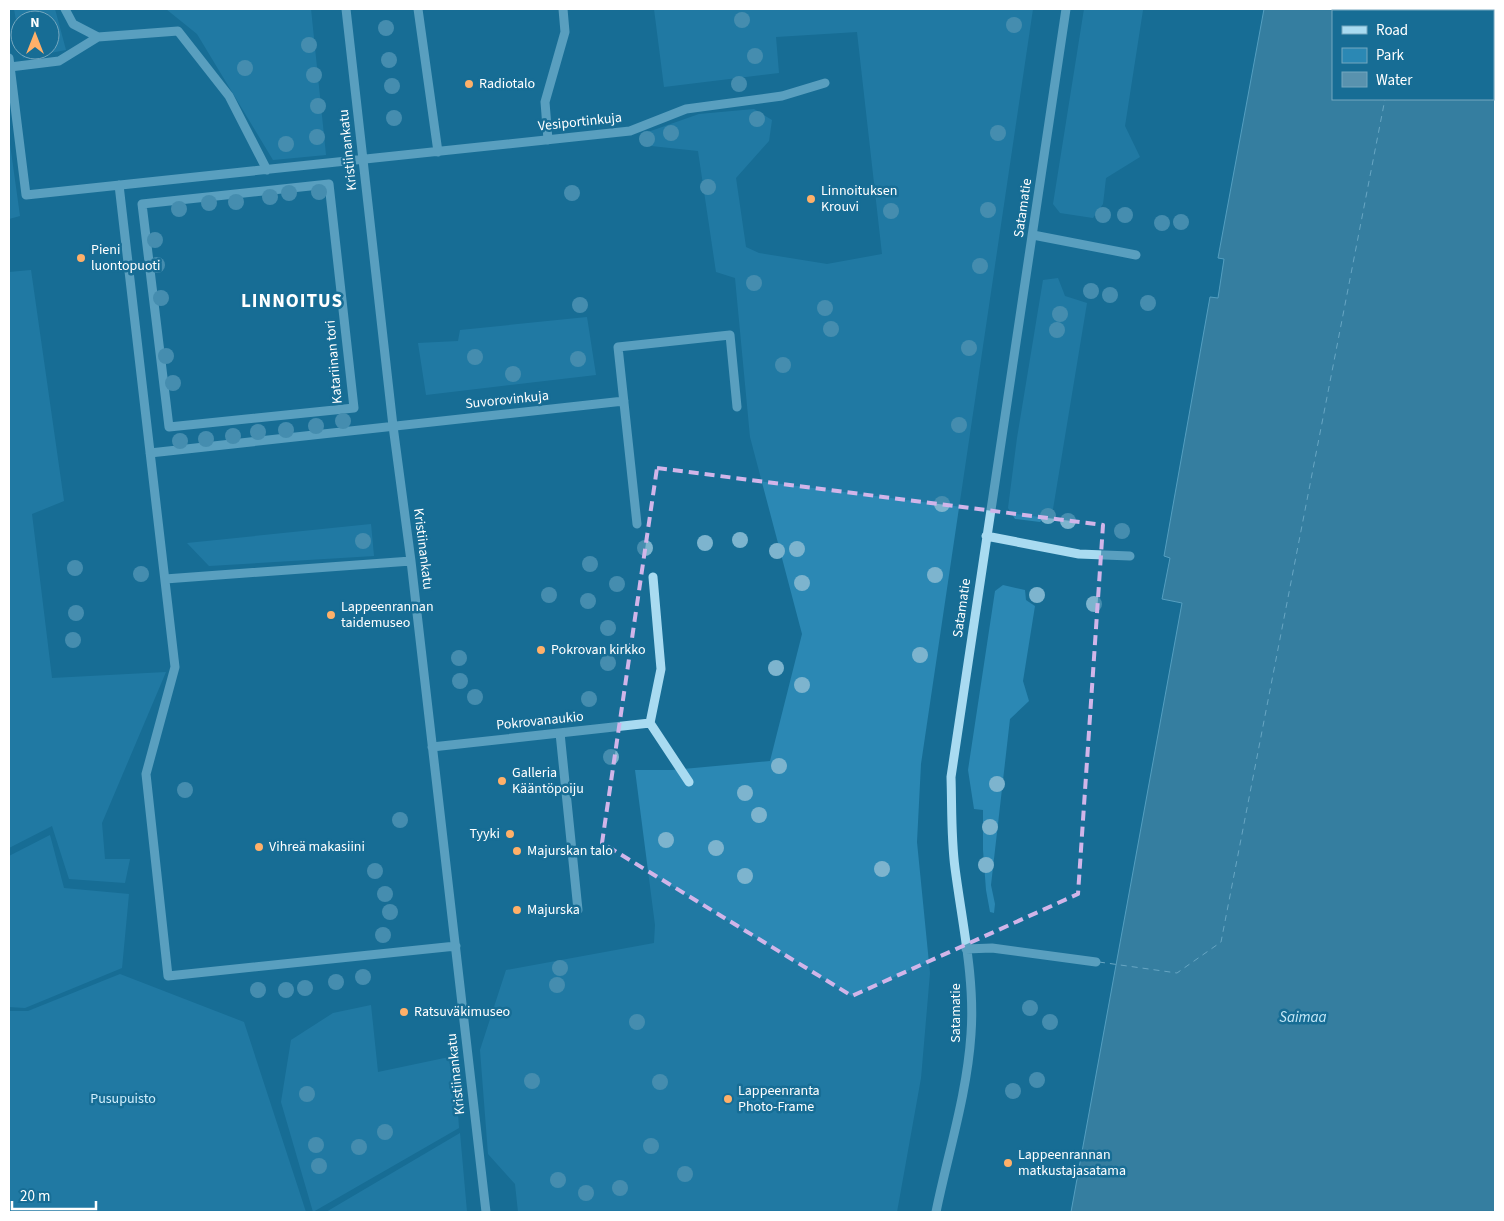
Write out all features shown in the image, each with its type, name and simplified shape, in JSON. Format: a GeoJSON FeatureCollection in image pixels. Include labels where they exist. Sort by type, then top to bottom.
{"type":"FeatureCollection","features":[{"type":"Feature","properties":{"kind":"street"},"geometry":{"type":"LineString","coordinates":[[65,9],[73,24],[98,37]]}},
{"type":"Feature","properties":{"kind":"street","name":"Kristiinankatu"},"geometry":{"type":"LineString","coordinates":[[346,9],[393,426],[411,561],[486,1212]]}},
{"type":"Feature","properties":{"kind":"street"},"geometry":{"type":"LineString","coordinates":[[418,9],[438,152]]}},
{"type":"Feature","properties":{"kind":"street"},"geometry":{"type":"LineString","coordinates":[[548,140],[544,102],[565,32],[563,9]]}},
{"type":"Feature","properties":{"kind":"street","name":"Satamatie"},"geometry":{"type":"LineString","coordinates":[[936,1212],[946,1160],[965,1088],[972,1032],[971,988],[955,865],[951,777],[1066,9]]}},
{"type":"Feature","properties":{"kind":"street"},"geometry":{"type":"LineString","coordinates":[[267,170],[229,96],[178,31],[98,37],[59,61],[9,63],[26,195],[119,185],[267,170],[363,160]]}},
{"type":"Feature","properties":{"kind":"street","name":"Vesiportinkuja"},"geometry":{"type":"LineString","coordinates":[[363,160],[630,131],[686,109],[782,96],[825,83]]}},
{"type":"Feature","properties":{"kind":"street","name":"Katariinan tori"},"geometry":{"type":"LineString","coordinates":[[329,184],[354,408],[169,427],[142,204],[329,184]]}},
{"type":"Feature","properties":{"kind":"street"},"geometry":{"type":"LineString","coordinates":[[119,185],[175,668],[146,774],[168,976],[456,946]]}},
{"type":"Feature","properties":{"kind":"street"},"geometry":{"type":"LineString","coordinates":[[1033,235],[1136,255]]}},
{"type":"Feature","properties":{"kind":"street"},"geometry":{"type":"LineString","coordinates":[[637,524],[618,347],[730,335],[737,407]]}},
{"type":"Feature","properties":{"kind":"street","name":"Suvorovinkuja"},"geometry":{"type":"LineString","coordinates":[[150,453],[624,401]]}},
{"type":"Feature","properties":{"kind":"street"},"geometry":{"type":"LineString","coordinates":[[986,536],[1079,554],[1130,556]]}},
{"type":"Feature","properties":{"kind":"street"},"geometry":{"type":"LineString","coordinates":[[165,579],[411,561]]}},
{"type":"Feature","properties":{"kind":"street"},"geometry":{"type":"LineString","coordinates":[[653,577],[661,669],[650,723],[689,782]]}},
{"type":"Feature","properties":{"kind":"street","name":"Pokrovanaukio"},"geometry":{"type":"LineString","coordinates":[[432,747],[650,723]]}},
{"type":"Feature","properties":{"kind":"street"},"geometry":{"type":"LineString","coordinates":[[560,733],[578,910]]}},
{"type":"Feature","properties":{"kind":"street"},"geometry":{"type":"LineString","coordinates":[[966,949],[992,948],[1096,962]]}},
{"type":"Feature","properties":{"kind":"highlighted area"},"geometry":{"type":"Polygon","coordinates":[[[657,468],[1103,525],[1078,894],[852,996],[602,843],[657,468]]]}},
{"type":"Feature","properties":{"kind":"green space"},"geometry":{"type":"Polygon","coordinates":[[[14,9],[55,10],[14,10],[14,9]]]}},
{"type":"Feature","properties":{"kind":"green space"},"geometry":{"type":"Polygon","coordinates":[[[166,9],[311,9],[326,155],[273,160],[197,34],[166,9]]]}},
{"type":"Feature","properties":{"kind":"green space"},"geometry":{"type":"Polygon","coordinates":[[[654,9],[1033,9],[921,764],[917,842],[930,973],[921,1078],[897,1212],[518,1212],[515,1184],[488,1154],[480,1050],[506,970],[654,943],[655,925],[635,770],[672,770],[770,761],[802,634],[750,437],[735,278],[716,272],[698,151],[642,145],[645,133],[699,114],[754,109],[772,120],[769,141],[736,178],[746,247],[759,253],[827,264],[882,254],[857,32],[776,37],[779,73],[664,87],[654,9]]]}},
{"type":"Feature","properties":{"kind":"green space"},"geometry":{"type":"Polygon","coordinates":[[[1084,9],[1143,10],[1125,126],[1140,157],[1106,178],[1103,204],[1093,218],[1060,213],[1053,204],[1084,9]]]}},
{"type":"Feature","properties":{"kind":"green space"},"geometry":{"type":"Polygon","coordinates":[[[60,28],[66,50],[60,51],[60,28]]]}},
{"type":"Feature","properties":{"kind":"green space"},"geometry":{"type":"Polygon","coordinates":[[[9,137],[20,216],[9,219],[9,137]]]}},
{"type":"Feature","properties":{"kind":"green space"},"geometry":{"type":"Polygon","coordinates":[[[31,270],[64,501],[32,514],[52,678],[166,672],[102,823],[105,859],[130,859],[125,883],[69,879],[52,826],[9,848],[9,272],[31,270]]]}},
{"type":"Feature","properties":{"kind":"green space"},"geometry":{"type":"Polygon","coordinates":[[[1058,278],[1065,296],[1087,303],[1053,509],[1040,522],[1015,519],[1008,508],[1017,438],[1043,280],[1058,278]]]}},
{"type":"Feature","properties":{"kind":"green space"},"geometry":{"type":"Polygon","coordinates":[[[587,317],[596,375],[426,395],[418,343],[458,341],[460,330],[587,317]]]}},
{"type":"Feature","properties":{"kind":"green space"},"geometry":{"type":"Polygon","coordinates":[[[371,524],[374,556],[209,566],[187,543],[371,524]]]}},
{"type":"Feature","properties":{"kind":"green space"},"geometry":{"type":"Polygon","coordinates":[[[1003,585],[1025,590],[1026,600],[1035,606],[1023,681],[1029,701],[1010,719],[991,885],[995,904],[994,913],[990,912],[986,890],[983,810],[974,809],[968,770],[995,591],[1003,585]]]}},
{"type":"Feature","properties":{"kind":"green space"},"geometry":{"type":"Polygon","coordinates":[[[50,835],[64,888],[129,894],[122,968],[25,1008],[9,1007],[9,856],[50,835]]]}},
{"type":"Feature","properties":{"kind":"green space","name":"Pusupuisto"},"geometry":{"type":"Polygon","coordinates":[[[120,974],[244,1022],[306,1212],[9,1212],[9,1011],[28,1011],[120,974]]]}},
{"type":"Feature","properties":{"kind":"green space"},"geometry":{"type":"Polygon","coordinates":[[[371,1005],[378,1072],[454,1056],[459,1128],[313,1212],[281,1102],[291,1040],[333,1013],[371,1005]]]}},
{"type":"Feature","properties":{"kind":"green space"},"geometry":{"type":"Polygon","coordinates":[[[460,1133],[467,1212],[326,1212],[460,1133]]]}},
{"type":"Feature","properties":{"kind":"water","name":"Saimaa"},"geometry":{"type":"Polygon","coordinates":[[[1264,9],[1495,9],[1495,1212],[1071,1212],[1182,603],[1162,599],[1170,558],[1164,556],[1210,297],[1218,298],[1224,259],[1218,258],[1264,9]]]}},
{"type":"Feature","properties":{"kind":"ferry route"},"geometry":{"type":"LineString","coordinates":[[1099,962],[1177,973],[1221,942],[1385,100]]}},
{"type":"Feature","properties":{"kind":"place","name":"Radiotalo"},"geometry":{"type":"Point","coordinates":[469,84]}},
{"type":"Feature","properties":{"kind":"place","name":"Linnoituksen Krouvi"},"geometry":{"type":"Point","coordinates":[811,199]}},
{"type":"Feature","properties":{"kind":"place","name":"Pieni luontopuoti"},"geometry":{"type":"Point","coordinates":[81,258]}},
{"type":"Feature","properties":{"kind":"place","name":"Lappeenrannan taidemuseo"},"geometry":{"type":"Point","coordinates":[331,615]}},
{"type":"Feature","properties":{"kind":"place","name":"Pokrovan kirkko"},"geometry":{"type":"Point","coordinates":[541,650]}},
{"type":"Feature","properties":{"kind":"place","name":"Galleria Kääntöpoiju"},"geometry":{"type":"Point","coordinates":[502,781]}},
{"type":"Feature","properties":{"kind":"place","name":"Tyyki"},"geometry":{"type":"Point","coordinates":[510,834]}},
{"type":"Feature","properties":{"kind":"place","name":"Vihreä makasiini"},"geometry":{"type":"Point","coordinates":[259,847]}},
{"type":"Feature","properties":{"kind":"place","name":"Majurskan talo"},"geometry":{"type":"Point","coordinates":[517,851]}},
{"type":"Feature","properties":{"kind":"place","name":"Majurska"},"geometry":{"type":"Point","coordinates":[517,910]}},
{"type":"Feature","properties":{"kind":"place","name":"Ratsuväkimuseo"},"geometry":{"type":"Point","coordinates":[404,1012]}},
{"type":"Feature","properties":{"kind":"place","name":"Lappeenranta Photo-Frame"},"geometry":{"type":"Point","coordinates":[728,1099]}},
{"type":"Feature","properties":{"kind":"place","name":"Lappeenrannan matkustajasatama"},"geometry":{"type":"Point","coordinates":[1008,1163]}},
{"type":"Feature","properties":{"kind":"district","name":"LINNOITUS"},"geometry":{"type":"Point","coordinates":[292,301]}}]}
